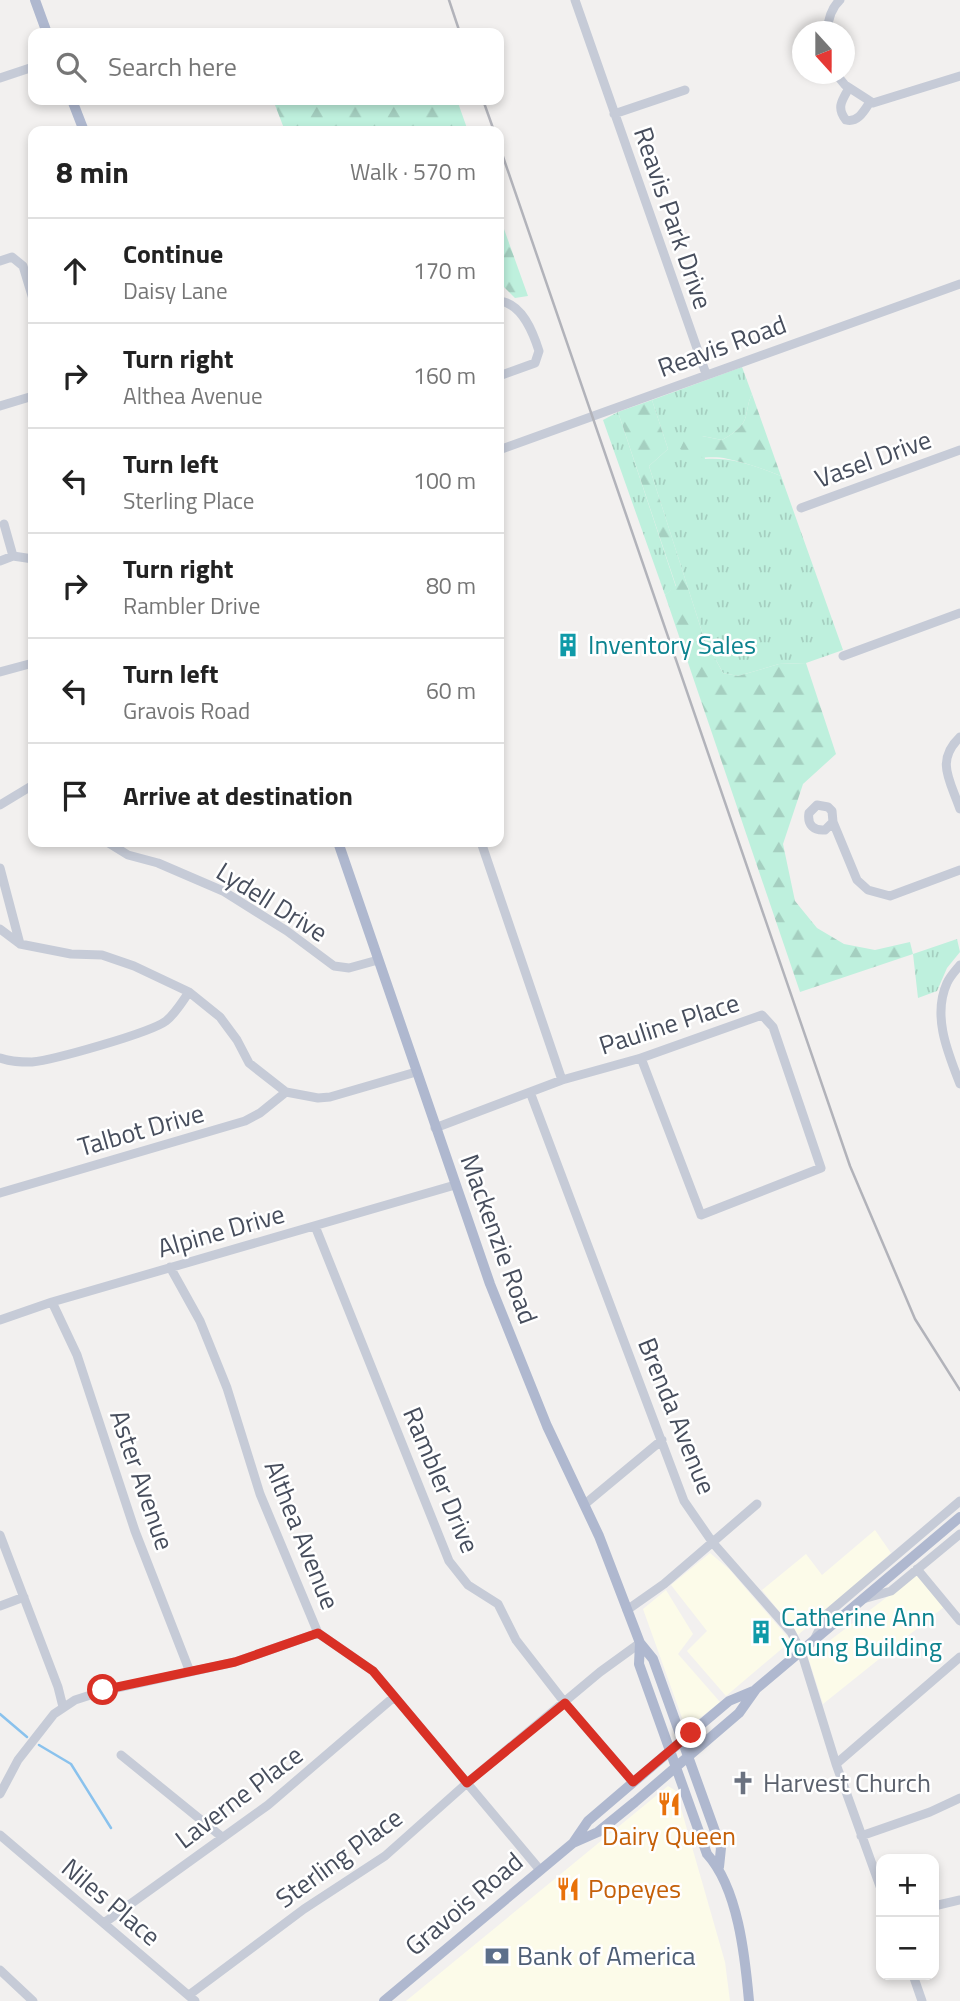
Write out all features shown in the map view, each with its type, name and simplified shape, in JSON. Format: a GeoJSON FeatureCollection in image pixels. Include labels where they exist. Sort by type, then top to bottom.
{"type":"FeatureCollection","features":[{"type":"Feature","properties":{"kind":"main road"},"geometry":{"type":"LineString","coordinates":[[35,0],[45,28]]}},
{"type":"Feature","properties":{"kind":"main road"},"geometry":{"type":"LineString","coordinates":[[74,105],[82,126]]}},
{"type":"Feature","properties":{"kind":"main road","name":"Mackenzie Road"},"geometry":{"type":"LineString","coordinates":[[340,847],[477,1251],[538,1404],[585,1504],[640,1643],[653,1659],[721,1848],[719,1867]]}},
{"type":"Feature","properties":{"kind":"main road","name":"Gravois Road"},"geometry":{"type":"LineString","coordinates":[[392,1999],[540,1870],[573,1843],[598,1832],[739,1713],[756,1689],[960,1517]]}},
{"type":"Feature","properties":{"kind":"main road","name":"Mackenzie Road"},"geometry":{"type":"LineString","coordinates":[[640,1643],[639,1664],[707,1854],[719,1867],[732,1904],[741,1942],[749,2001]]}},
{"type":"Feature","properties":{"kind":"main road","name":"Gravois Road"},"geometry":{"type":"LineString","coordinates":[[573,1843],[588,1821],[682,1740],[729,1701],[756,1689]]}},
{"type":"Feature","properties":{"kind":"street","name":"Reavis Park Drive"},"geometry":{"type":"LineString","coordinates":[[575,0],[706,374]]}},
{"type":"Feature","properties":{"kind":"street"},"geometry":{"type":"LineString","coordinates":[[828,21],[840,0]]}},
{"type":"Feature","properties":{"kind":"street"},"geometry":{"type":"LineString","coordinates":[[0,78],[28,69]]}},
{"type":"Feature","properties":{"kind":"street"},"geometry":{"type":"LineString","coordinates":[[849,88],[840,103],[841,113],[846,120],[851,121],[858,118],[871,102],[960,76]]}},
{"type":"Feature","properties":{"kind":"street"},"geometry":{"type":"LineString","coordinates":[[845,84],[871,102]]}},
{"type":"Feature","properties":{"kind":"street","name":"Reavis Park Drive"},"geometry":{"type":"LineString","coordinates":[[614,114],[685,90]]}},
{"type":"Feature","properties":{"kind":"street"},"geometry":{"type":"LineString","coordinates":[[0,261],[12,257],[23,266],[28,282]]}},
{"type":"Feature","properties":{"kind":"street","name":"Reavis Road"},"geometry":{"type":"LineString","coordinates":[[504,448],[960,284]]}},
{"type":"Feature","properties":{"kind":"street"},"geometry":{"type":"LineString","coordinates":[[504,302],[524,317],[539,351],[535,363],[504,374]]}},
{"type":"Feature","properties":{"kind":"street"},"geometry":{"type":"LineString","coordinates":[[0,406],[28,398]]}},
{"type":"Feature","properties":{"kind":"street","name":"Vasel Drive"},"geometry":{"type":"LineString","coordinates":[[801,508],[960,450]]}},
{"type":"Feature","properties":{"kind":"street"},"geometry":{"type":"LineString","coordinates":[[4,524],[13,556]]}},
{"type":"Feature","properties":{"kind":"street"},"geometry":{"type":"LineString","coordinates":[[0,561],[13,556],[28,558]]}},
{"type":"Feature","properties":{"kind":"street"},"geometry":{"type":"LineString","coordinates":[[843,656],[960,613]]}},
{"type":"Feature","properties":{"kind":"street"},"geometry":{"type":"LineString","coordinates":[[0,672],[28,664]]}},
{"type":"Feature","properties":{"kind":"street"},"geometry":{"type":"LineString","coordinates":[[960,737],[949,748],[944,763],[960,809]]}},
{"type":"Feature","properties":{"kind":"street"},"geometry":{"type":"LineString","coordinates":[[0,805],[28,788]]}},
{"type":"Feature","properties":{"kind":"street"},"geometry":{"type":"LineString","coordinates":[[833,822],[857,880],[869,890],[890,896],[960,870]]}},
{"type":"Feature","properties":{"kind":"street","name":"Lydell Drive"},"geometry":{"type":"LineString","coordinates":[[115,847],[128,855],[158,863],[223,891],[287,931],[334,966],[349,968],[378,960]]}},
{"type":"Feature","properties":{"kind":"street"},"geometry":{"type":"LineString","coordinates":[[483,847],[562,1080]]}},
{"type":"Feature","properties":{"kind":"street"},"geometry":{"type":"LineString","coordinates":[[0,868],[20,944]]}},
{"type":"Feature","properties":{"kind":"street"},"geometry":{"type":"LineString","coordinates":[[0,929],[20,944],[71,954],[102,955],[134,966],[189,992],[220,1017],[237,1040],[249,1063],[286,1092],[318,1098],[330,1097],[416,1072]]}},
{"type":"Feature","properties":{"kind":"street"},"geometry":{"type":"LineString","coordinates":[[960,965],[947,982],[940,1020],[949,1056],[960,1084]]}},
{"type":"Feature","properties":{"kind":"street"},"geometry":{"type":"LineString","coordinates":[[0,1058],[21,1062],[57,1058],[156,1027],[173,1015],[189,992]]}},
{"type":"Feature","properties":{"kind":"street","name":"Pauline Place"},"geometry":{"type":"LineString","coordinates":[[435,1128],[562,1080],[641,1059],[762,1015],[773,1027],[821,1168],[701,1215],[641,1059]]}},
{"type":"Feature","properties":{"kind":"street","name":"Talbot Drive"},"geometry":{"type":"LineString","coordinates":[[0,1193],[245,1121],[260,1113],[286,1092]]}},
{"type":"Feature","properties":{"kind":"street","name":"Brenda Avenue"},"geometry":{"type":"LineString","coordinates":[[530,1092],[684,1501],[713,1543],[791,1632],[801,1651],[836,1764],[876,1876]]}},
{"type":"Feature","properties":{"kind":"street","name":"Alpine Drive"},"geometry":{"type":"LineString","coordinates":[[0,1320],[52,1302],[455,1185]]}},
{"type":"Feature","properties":{"kind":"street","name":"Rambler Drive"},"geometry":{"type":"LineString","coordinates":[[314,1226],[449,1561],[468,1584],[498,1604],[516,1640],[565,1703],[633,1782]]}},
{"type":"Feature","properties":{"kind":"street","name":"Althea Avenue"},"geometry":{"type":"LineString","coordinates":[[170,1267],[200,1321],[227,1388],[260,1494],[318,1633],[373,1671],[540,1870]]}},
{"type":"Feature","properties":{"kind":"street","name":"Aster Avenue"},"geometry":{"type":"LineString","coordinates":[[52,1302],[77,1355],[135,1531],[190,1672]]}},
{"type":"Feature","properties":{"kind":"street"},"geometry":{"type":"LineString","coordinates":[[585,1504],[662,1440]]}},
{"type":"Feature","properties":{"kind":"street","name":"Gravois Road"},"geometry":{"type":"LineString","coordinates":[[815,1639],[827,1614],[960,1501]]}},
{"type":"Feature","properties":{"kind":"street"},"geometry":{"type":"LineString","coordinates":[[627,1610],[664,1584],[757,1504]]}},
{"type":"Feature","properties":{"kind":"street","name":"Gravois Road"},"geometry":{"type":"LineString","coordinates":[[862,1600],[891,1591],[960,1534]]}},
{"type":"Feature","properties":{"kind":"street"},"geometry":{"type":"LineString","coordinates":[[0,1535],[58,1687],[62,1707]]}},
{"type":"Feature","properties":{"kind":"street"},"geometry":{"type":"LineString","coordinates":[[917,1569],[960,1621]]}},
{"type":"Feature","properties":{"kind":"street"},"geometry":{"type":"LineString","coordinates":[[0,1606],[24,1597]]}},
{"type":"Feature","properties":{"kind":"street"},"geometry":{"type":"LineString","coordinates":[[0,1794],[18,1760],[62,1707],[75,1700],[103,1690],[235,1662],[318,1633]]}},
{"type":"Feature","properties":{"kind":"street","name":"Sterling Place"},"geometry":{"type":"LineString","coordinates":[[192,1998],[304,1909],[385,1856],[467,1783],[600,1672],[640,1643]]}},
{"type":"Feature","properties":{"kind":"street"},"geometry":{"type":"LineString","coordinates":[[836,1764],[960,1657]]}},
{"type":"Feature","properties":{"kind":"street","name":"Laverne Place"},"geometry":{"type":"LineString","coordinates":[[104,1923],[289,1788],[394,1698]]}},
{"type":"Feature","properties":{"kind":"street"},"geometry":{"type":"LineString","coordinates":[[121,1755],[222,1837]]}},
{"type":"Feature","properties":{"kind":"street"},"geometry":{"type":"LineString","coordinates":[[861,1836],[930,1812],[960,1798]]}},
{"type":"Feature","properties":{"kind":"street","name":"Niles Place"},"geometry":{"type":"LineString","coordinates":[[0,1835],[192,1998]]}},
{"type":"Feature","properties":{"kind":"street"},"geometry":{"type":"LineString","coordinates":[[939,1905],[960,1900]]}},
{"type":"Feature","properties":{"kind":"street"},"geometry":{"type":"LineString","coordinates":[[0,1970],[33,2001]]}},
{"type":"Feature","properties":{"kind":"street"},"geometry":{"type":"LineString","coordinates":[[915,1980],[922,2001]]}},
{"type":"Feature","properties":{"kind":"shaded area"},"geometry":{"type":"Polygon","coordinates":[[[875,1530],[891,1553],[798,1635],[762,1590],[806,1554],[822,1575],[875,1530]]]}},
{"type":"Feature","properties":{"kind":"shaded area"},"geometry":{"type":"Polygon","coordinates":[[[710,1553],[729,1569],[791,1641],[726,1696],[687,1651],[707,1631],[671,1585],[710,1553]]]}},
{"type":"Feature","properties":{"kind":"shaded area"},"geometry":{"type":"Polygon","coordinates":[[[916,1575],[944,1607],[823,1704],[808,1657],[916,1575]]]}},
{"type":"Feature","properties":{"kind":"shaded area"},"geometry":{"type":"Polygon","coordinates":[[[666,1590],[693,1634],[678,1654],[720,1702],[686,1729],[643,1609],[666,1590]]]}},
{"type":"Feature","properties":{"kind":"shaded area"},"geometry":{"type":"Polygon","coordinates":[[[668,1786],[676,1791],[725,1962],[730,2001],[406,2001],[668,1786]]]}},
{"type":"Feature","properties":{"kind":"green space"},"geometry":{"type":"Polygon","coordinates":[[[275,105],[459,105],[466,126],[283,126],[275,105]]]}},
{"type":"Feature","properties":{"kind":"green space"},"geometry":{"type":"Polygon","coordinates":[[[504,229],[528,296],[515,298],[504,287],[504,229]]]}},
{"type":"Feature","properties":{"kind":"green space"},"geometry":{"type":"Polygon","coordinates":[[[742,367],[752,394],[745,420],[737,430],[722,440],[702,436],[705,459],[734,461],[781,476],[843,650],[806,663],[779,664],[738,676],[723,673],[704,638],[649,466],[668,449],[652,400],[742,367]]]}},
{"type":"Feature","properties":{"kind":"green space"},"geometry":{"type":"Polygon","coordinates":[[[752,394],[781,476],[735,461],[693,456],[680,449],[685,439],[702,436],[722,440],[733,433],[745,420],[752,394]]]}},
{"type":"Feature","properties":{"kind":"green space"},"geometry":{"type":"Polygon","coordinates":[[[652,400],[668,449],[649,466],[704,638],[723,673],[738,676],[779,664],[806,663],[836,754],[803,784],[783,844],[795,901],[817,928],[844,944],[875,950],[910,942],[913,954],[800,992],[665,595],[676,586],[618,412],[652,400]]]}},
{"type":"Feature","properties":{"kind":"green space"},"geometry":{"type":"Polygon","coordinates":[[[618,412],[676,587],[665,595],[603,420],[618,412]]]}},
{"type":"Feature","properties":{"kind":"green space"},"geometry":{"type":"Polygon","coordinates":[[[957,939],[960,952],[947,968],[937,991],[918,998],[913,954],[957,939]]]}},
{"type":"Feature","properties":{"kind":"waterway"},"geometry":{"type":"LineString","coordinates":[[0,1714],[27,1737]]}},
{"type":"Feature","properties":{"kind":"waterway"},"geometry":{"type":"LineString","coordinates":[[39,1745],[71,1764],[111,1828]]}},
{"type":"Feature","properties":{"kind":"railway"},"geometry":{"type":"LineString","coordinates":[[449,0],[458,28]]}},
{"type":"Feature","properties":{"kind":"railway"},"geometry":{"type":"LineString","coordinates":[[485,105],[492,126]]}},
{"type":"Feature","properties":{"kind":"railway"},"geometry":{"type":"LineString","coordinates":[[504,160],[850,1166],[915,1319],[960,1390]]}},
{"type":"Feature","properties":{"kind":"place","name":"Inventory Sales"},"geometry":{"type":"Point","coordinates":[568,645]}},
{"type":"Feature","properties":{"kind":"place","name":"Catherine Ann Young Building"},"geometry":{"type":"Point","coordinates":[761,1632]}},
{"type":"Feature","properties":{"kind":"place","name":"Harvest Church"},"geometry":{"type":"Point","coordinates":[743,1783]}},
{"type":"Feature","properties":{"kind":"place","name":"Dairy Queen"},"geometry":{"type":"Point","coordinates":[669,1804]}},
{"type":"Feature","properties":{"kind":"place","name":"Popeyes"},"geometry":{"type":"Point","coordinates":[568,1889]}},
{"type":"Feature","properties":{"kind":"place","name":"Bank of America"},"geometry":{"type":"Point","coordinates":[497,1956]}},
{"type":"Feature","properties":{"kind":"route"},"geometry":{"type":"LineString","coordinates":[[103,1690],[235,1662],[318,1633],[373,1671],[467,1783],[565,1703],[633,1782],[691,1733]]}}]}
